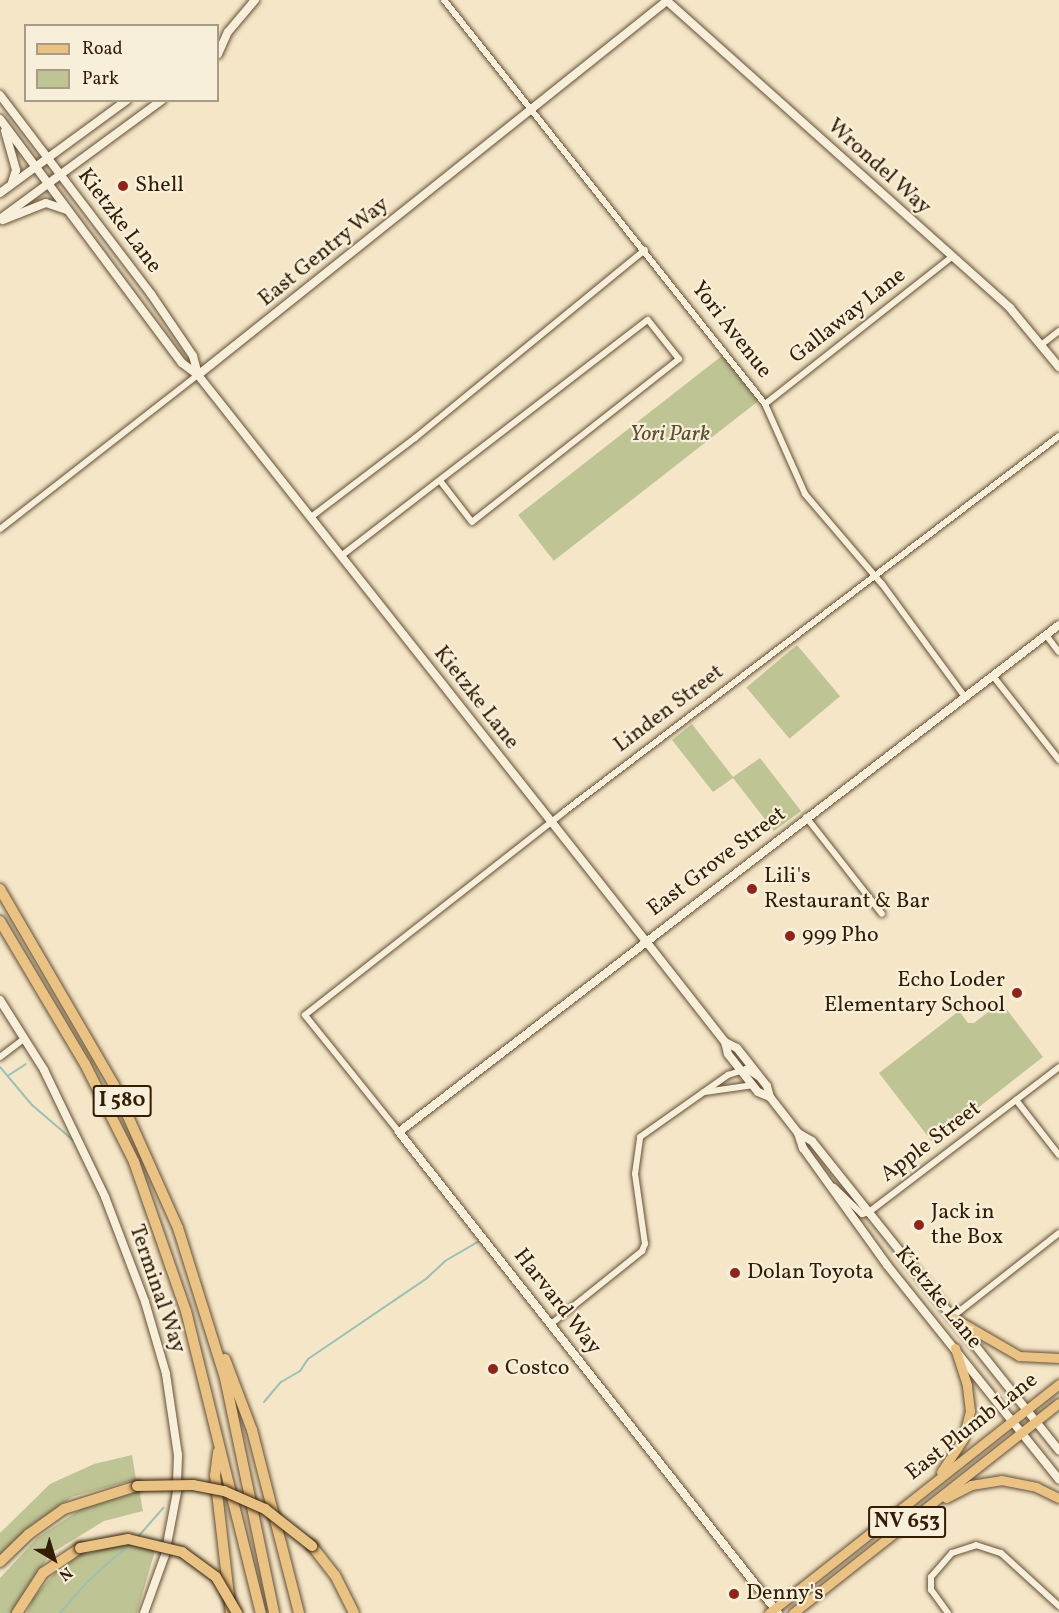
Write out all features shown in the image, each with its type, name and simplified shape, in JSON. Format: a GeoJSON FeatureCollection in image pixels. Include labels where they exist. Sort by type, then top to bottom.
{"type":"FeatureCollection","features":[{"type":"Feature","properties":{"kind":"highway","name":"I 580"},"geometry":{"type":"LineString","coordinates":[[0,889],[89,1039],[136,1131],[178,1228],[212,1329],[274,1613]]}},
{"type":"Feature","properties":{"kind":"highway","name":"I 580"},"geometry":{"type":"LineString","coordinates":[[0,921],[81,1056],[134,1162],[186,1311],[261,1613]]}},
{"type":"Feature","properties":{"kind":"highway"},"geometry":{"type":"LineString","coordinates":[[212,1329],[252,1430],[299,1613]]}},
{"type":"Feature","properties":{"kind":"highway"},"geometry":{"type":"LineString","coordinates":[[219,1443],[216,1476],[231,1613]]}},
{"type":"Feature","properties":{"kind":"highway"},"geometry":{"type":"LineString","coordinates":[[0,1562],[45,1522],[82,1500],[137,1486],[183,1484],[224,1491],[266,1509],[312,1546],[335,1575],[354,1613]]}},
{"type":"Feature","properties":{"kind":"highway"},"geometry":{"type":"LineString","coordinates":[[0,1571],[45,1522]]}},
{"type":"Feature","properties":{"kind":"highway"},"geometry":{"type":"LineString","coordinates":[[17,1613],[43,1573],[81,1548],[128,1539],[182,1552],[216,1577],[237,1613]]}},
{"type":"Feature","properties":{"kind":"main road"},"geometry":{"type":"LineString","coordinates":[[952,1317],[1018,1356],[1059,1358]]}},
{"type":"Feature","properties":{"kind":"main road"},"geometry":{"type":"LineString","coordinates":[[929,1486],[954,1455],[967,1426],[969,1392],[955,1348]]}},
{"type":"Feature","properties":{"kind":"main road","name":"East Plumb Lane"},"geometry":{"type":"LineString","coordinates":[[773,1612],[1059,1384]]}},
{"type":"Feature","properties":{"kind":"main road","name":"East Plumb Lane"},"geometry":{"type":"LineString","coordinates":[[793,1613],[1059,1403]]}},
{"type":"Feature","properties":{"kind":"main road"},"geometry":{"type":"LineString","coordinates":[[889,1536],[957,1491],[985,1482],[1018,1482],[1059,1498]]}},
{"type":"Feature","properties":{"kind":"street"},"geometry":{"type":"LineString","coordinates":[[219,52],[228,32],[255,0]]}},
{"type":"Feature","properties":{"kind":"street","name":"Yori Avenue"},"geometry":{"type":"LineString","coordinates":[[444,0],[645,249],[765,404],[805,494],[922,634],[965,697]]}},
{"type":"Feature","properties":{"kind":"street","name":"East Gentry Way"},"geometry":{"type":"LineString","coordinates":[[0,529],[198,375],[668,1]]}},
{"type":"Feature","properties":{"kind":"street","name":"Wrondel Way"},"geometry":{"type":"LineString","coordinates":[[668,1],[1018,316],[1059,367]]}},
{"type":"Feature","properties":{"kind":"street"},"geometry":{"type":"LineString","coordinates":[[219,37],[228,32]]}},
{"type":"Feature","properties":{"kind":"street","name":"Kietzke Lane"},"geometry":{"type":"LineString","coordinates":[[0,95],[151,294],[193,356],[198,375]]}},
{"type":"Feature","properties":{"kind":"street"},"geometry":{"type":"LineString","coordinates":[[0,193],[124,102]]}},
{"type":"Feature","properties":{"kind":"street"},"geometry":{"type":"LineString","coordinates":[[0,220],[159,102]]}},
{"type":"Feature","properties":{"kind":"street"},"geometry":{"type":"LineString","coordinates":[[0,119],[16,170],[10,185]]}},
{"type":"Feature","properties":{"kind":"street","name":"Kietzke Lane"},"geometry":{"type":"LineString","coordinates":[[0,119],[177,358],[198,375],[311,517],[725,1042],[728,1054],[740,1070],[753,1085],[770,1097]]}},
{"type":"Feature","properties":{"kind":"street"},"geometry":{"type":"LineString","coordinates":[[0,220],[46,203],[69,212]]}},
{"type":"Feature","properties":{"kind":"street"},"geometry":{"type":"LineString","coordinates":[[311,517],[415,438],[645,249]]}},
{"type":"Feature","properties":{"kind":"street","name":"Gallaway Lane"},"geometry":{"type":"LineString","coordinates":[[765,404],[952,257]]}},
{"type":"Feature","properties":{"kind":"street"},"geometry":{"type":"LineString","coordinates":[[341,556],[441,482],[648,320],[679,359],[471,522],[441,482]]}},
{"type":"Feature","properties":{"kind":"street"},"geometry":{"type":"LineString","coordinates":[[1041,345],[1059,331]]}},
{"type":"Feature","properties":{"kind":"street","name":"Linden Street"},"geometry":{"type":"LineString","coordinates":[[305,1015],[551,822],[1059,436]]}},
{"type":"Feature","properties":{"kind":"street","name":"East Grove Street"},"geometry":{"type":"LineString","coordinates":[[399,1132],[645,940],[1059,626]]}},
{"type":"Feature","properties":{"kind":"street"},"geometry":{"type":"LineString","coordinates":[[1046,635],[1059,652]]}},
{"type":"Feature","properties":{"kind":"street"},"geometry":{"type":"LineString","coordinates":[[993,676],[1059,760]]}},
{"type":"Feature","properties":{"kind":"street"},"geometry":{"type":"LineString","coordinates":[[806,817],[882,914]]}},
{"type":"Feature","properties":{"kind":"street","name":"Terminal Way"},"geometry":{"type":"LineString","coordinates":[[0,1000],[44,1070],[105,1197],[145,1302],[166,1374],[178,1455],[177,1492],[165,1555],[144,1613]]}},
{"type":"Feature","properties":{"kind":"street","name":"Harvard Way"},"geometry":{"type":"LineString","coordinates":[[305,1015],[551,1324],[773,1612]]}},
{"type":"Feature","properties":{"kind":"street"},"geometry":{"type":"LineString","coordinates":[[0,1057],[24,1039]]}},
{"type":"Feature","properties":{"kind":"street","name":"Kietzke Lane"},"geometry":{"type":"LineString","coordinates":[[725,1042],[737,1048],[762,1080],[770,1097],[798,1133],[803,1148],[893,1273],[1059,1480]]}},
{"type":"Feature","properties":{"kind":"street","name":"Apple Street"},"geometry":{"type":"LineString","coordinates":[[827,1180],[862,1214],[869,1212],[1059,1067]]}},
{"type":"Feature","properties":{"kind":"street"},"geometry":{"type":"LineString","coordinates":[[551,1324],[641,1253],[645,1244],[635,1151],[640,1137],[740,1070],[762,1080]]}},
{"type":"Feature","properties":{"kind":"street"},"geometry":{"type":"LineString","coordinates":[[704,1092],[753,1085]]}},
{"type":"Feature","properties":{"kind":"street"},"geometry":{"type":"LineString","coordinates":[[1016,1100],[1059,1155]]}},
{"type":"Feature","properties":{"kind":"street","name":"Kietzke Lane"},"geometry":{"type":"LineString","coordinates":[[798,1133],[812,1141],[1059,1450]]}},
{"type":"Feature","properties":{"kind":"street"},"geometry":{"type":"LineString","coordinates":[[952,1317],[1059,1233]]}},
{"type":"Feature","properties":{"kind":"street"},"geometry":{"type":"LineString","coordinates":[[948,1613],[930,1586],[941,1564],[963,1547],[989,1546],[1004,1555],[1059,1606]]}},
{"type":"Feature","properties":{"kind":"green space","name":"Yori Park"},"geometry":{"type":"Polygon","coordinates":[[[723,355],[759,401],[554,561],[518,515],[723,355]]]}},
{"type":"Feature","properties":{"kind":"green space"},"geometry":{"type":"Polygon","coordinates":[[[797,645],[840,696],[790,739],[746,687],[797,645]]]}},
{"type":"Feature","properties":{"kind":"green space"},"geometry":{"type":"Polygon","coordinates":[[[692,724],[733,777],[760,758],[801,811],[774,831],[733,778],[713,792],[672,740],[692,724]]]}},
{"type":"Feature","properties":{"kind":"green space"},"geometry":{"type":"Polygon","coordinates":[[[1001,1002],[1043,1057],[933,1143],[879,1073],[959,1011],[968,1023],[974,1023],[1001,1002]]]}},
{"type":"Feature","properties":{"kind":"green space"},"geometry":{"type":"Polygon","coordinates":[[[132,1455],[136,1479],[72,1497],[32,1525],[0,1558],[0,1533],[50,1484],[94,1464],[132,1455]]]}},
{"type":"Feature","properties":{"kind":"green space"},"geometry":{"type":"Polygon","coordinates":[[[139,1489],[143,1511],[104,1521],[50,1554],[13,1613],[0,1613],[0,1578],[37,1538],[84,1507],[139,1489]]]}},
{"type":"Feature","properties":{"kind":"green space"},"geometry":{"type":"Polygon","coordinates":[[[121,1544],[156,1547],[137,1613],[27,1613],[33,1598],[55,1573],[76,1557],[121,1544]]]}},
{"type":"Feature","properties":{"kind":"waterway"},"geometry":{"type":"LineString","coordinates":[[9,1075],[26,1064]]}},
{"type":"Feature","properties":{"kind":"waterway"},"geometry":{"type":"LineString","coordinates":[[0,1067],[32,1105],[74,1141]]}},
{"type":"Feature","properties":{"kind":"waterway"},"geometry":{"type":"LineString","coordinates":[[264,1402],[281,1382],[300,1371],[308,1359],[427,1278],[445,1261],[481,1240]]}},
{"type":"Feature","properties":{"kind":"waterway"},"geometry":{"type":"LineString","coordinates":[[137,1538],[163,1508]]}},
{"type":"Feature","properties":{"kind":"waterway"},"geometry":{"type":"LineString","coordinates":[[60,1613],[88,1581],[131,1543]]}},
{"type":"Feature","properties":{"kind":"place","name":"Shell"},"geometry":{"type":"Point","coordinates":[123,186]}},
{"type":"Feature","properties":{"kind":"place","name":"Lili's Restaurant & Bar"},"geometry":{"type":"Point","coordinates":[752,889]}},
{"type":"Feature","properties":{"kind":"place","name":"999 Pho"},"geometry":{"type":"Point","coordinates":[790,936]}},
{"type":"Feature","properties":{"kind":"place","name":"Echo Loder Elementary School"},"geometry":{"type":"Point","coordinates":[1017,993]}},
{"type":"Feature","properties":{"kind":"place","name":"Jack in the Box"},"geometry":{"type":"Point","coordinates":[919,1225]}},
{"type":"Feature","properties":{"kind":"place","name":"Dolan Toyota"},"geometry":{"type":"Point","coordinates":[735,1273]}},
{"type":"Feature","properties":{"kind":"place","name":"Costco"},"geometry":{"type":"Point","coordinates":[493,1369]}},
{"type":"Feature","properties":{"kind":"place","name":"Denny's"},"geometry":{"type":"Point","coordinates":[734,1594]}}]}
